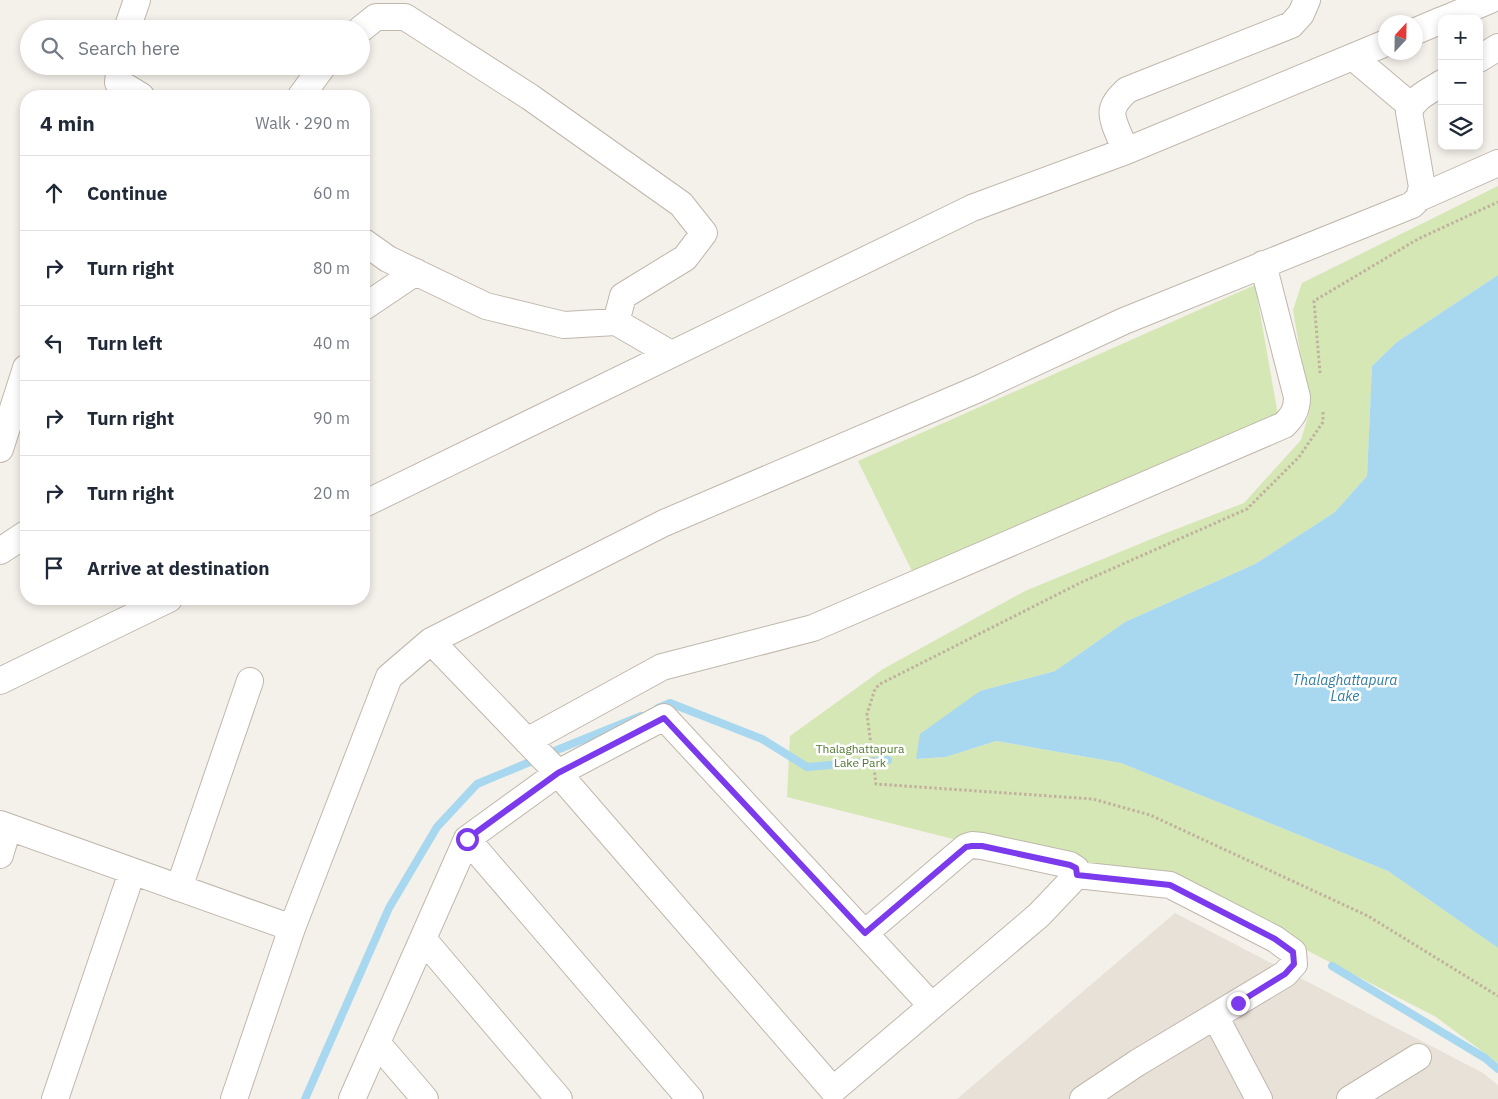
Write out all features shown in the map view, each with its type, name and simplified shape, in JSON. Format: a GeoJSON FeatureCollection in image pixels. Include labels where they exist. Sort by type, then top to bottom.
{"type":"FeatureCollection","features":[{"type":"Feature","properties":{"kind":"street"},"geometry":{"type":"LineString","coordinates":[[131,20],[137,0]]}},
{"type":"Feature","properties":{"kind":"street"},"geometry":{"type":"LineString","coordinates":[[1126,151],[1113,117],[1113,109],[1118,99],[1127,90],[1291,25],[1301,14],[1307,0]]}},
{"type":"Feature","properties":{"kind":"street"},"geometry":{"type":"LineString","coordinates":[[1453,15],[1490,0]]}},
{"type":"Feature","properties":{"kind":"street"},"geometry":{"type":"LineString","coordinates":[[370,22],[376,17],[405,17],[530,97],[681,204],[704,233],[685,258],[623,296],[616,322]]}},
{"type":"Feature","properties":{"kind":"street"},"geometry":{"type":"LineString","coordinates":[[1423,28],[1438,21]]}},
{"type":"Feature","properties":{"kind":"street"},"geometry":{"type":"LineString","coordinates":[[370,501],[972,208],[1126,151],[1378,46]]}},
{"type":"Feature","properties":{"kind":"street"},"geometry":{"type":"LineString","coordinates":[[1483,56],[1498,47]]}},
{"type":"Feature","properties":{"kind":"street"},"geometry":{"type":"LineString","coordinates":[[1353,57],[1411,106]]}},
{"type":"Feature","properties":{"kind":"street"},"geometry":{"type":"LineString","coordinates":[[305,90],[316,75]]}},
{"type":"Feature","properties":{"kind":"street"},"geometry":{"type":"LineString","coordinates":[[117,82],[131,90]]}},
{"type":"Feature","properties":{"kind":"street"},"geometry":{"type":"LineString","coordinates":[[1419,198],[1422,187],[1409,112],[1417,99],[1438,86]]}},
{"type":"Feature","properties":{"kind":"street"},"geometry":{"type":"LineString","coordinates":[[234,1099],[292,928],[389,677],[431,641],[664,523],[978,389],[1124,321],[1412,205],[1419,198],[1498,163]]}},
{"type":"Feature","properties":{"kind":"street"},"geometry":{"type":"LineString","coordinates":[[370,246],[388,258],[486,306],[564,325],[616,322],[671,354]]}},
{"type":"Feature","properties":{"kind":"street"},"geometry":{"type":"LineString","coordinates":[[527,741],[662,667],[813,628],[1284,425],[1293,416],[1297,408],[1297,397],[1263,264]]}},
{"type":"Feature","properties":{"kind":"street"},"geometry":{"type":"LineString","coordinates":[[370,304],[416,272]]}},
{"type":"Feature","properties":{"kind":"street"},"geometry":{"type":"LineString","coordinates":[[0,449],[20,387]]}},
{"type":"Feature","properties":{"kind":"street"},"geometry":{"type":"LineString","coordinates":[[0,551],[20,538]]}},
{"type":"Feature","properties":{"kind":"street"},"geometry":{"type":"LineString","coordinates":[[0,681],[157,605]]}},
{"type":"Feature","properties":{"kind":"street"},"geometry":{"type":"LineString","coordinates":[[431,641],[558,773],[827,1094],[1038,916],[1077,875]]}},
{"type":"Feature","properties":{"kind":"street"},"geometry":{"type":"LineString","coordinates":[[179,888],[250,681]]}},
{"type":"Feature","properties":{"kind":"street"},"geometry":{"type":"LineString","coordinates":[[352,1099],[467,839],[558,773],[664,718],[931,1005]]}},
{"type":"Feature","properties":{"kind":"street"},"geometry":{"type":"LineString","coordinates":[[0,855],[4,826],[292,928]]}},
{"type":"Feature","properties":{"kind":"street"},"geometry":{"type":"LineString","coordinates":[[467,839],[690,1099]]}},
{"type":"Feature","properties":{"kind":"street"},"geometry":{"type":"LineString","coordinates":[[865,933],[966,847],[982,846],[1070,865],[1076,868],[1077,875]]}},
{"type":"Feature","properties":{"kind":"street"},"geometry":{"type":"LineString","coordinates":[[55,1099],[132,872]]}},
{"type":"Feature","properties":{"kind":"street"},"geometry":{"type":"LineString","coordinates":[[1077,875],[1170,885],[1275,939],[1293,952],[1294,964],[1285,974],[1137,1063],[1083,1099]]}},
{"type":"Feature","properties":{"kind":"street"},"geometry":{"type":"LineString","coordinates":[[423,939],[559,1099]]}},
{"type":"Feature","properties":{"kind":"street"},"geometry":{"type":"LineString","coordinates":[[1215,1016],[1259,1099]]}},
{"type":"Feature","properties":{"kind":"street"},"geometry":{"type":"LineString","coordinates":[[377,1043],[425,1099]]}},
{"type":"Feature","properties":{"kind":"street"},"geometry":{"type":"LineString","coordinates":[[1350,1099],[1418,1057]]}},
{"type":"Feature","properties":{"kind":"path"},"geometry":{"type":"LineString","coordinates":[[872,749],[876,784],[1093,798],[1150,815],[1368,916],[1498,996]]}},
{"type":"Feature","properties":{"kind":"shaded area"},"geometry":{"type":"Polygon","coordinates":[[[1175,913],[1483,1073],[1498,1085],[1498,1099],[957,1099],[1175,913]]]}},
{"type":"Feature","properties":{"kind":"green space","name":"Thalaghattapura Lake Park"},"geometry":{"type":"Polygon","coordinates":[[[1498,186],[1498,275],[1397,342],[1372,366],[1367,476],[1335,512],[1255,564],[1125,622],[1055,671],[980,691],[916,759],[946,757],[996,741],[1121,763],[1388,871],[1498,948],[1498,1063],[1436,1017],[1171,880],[953,839],[787,797],[790,736],[883,669],[1025,591],[1244,503],[1301,440],[1310,410],[1293,310],[1302,283],[1498,186]]]}},
{"type":"Feature","properties":{"kind":"green space"},"geometry":{"type":"Polygon","coordinates":[[[1255,285],[1278,415],[912,571],[858,461],[1255,285]]]}},
{"type":"Feature","properties":{"kind":"water","name":"Thalaghattapura Lake"},"geometry":{"type":"Polygon","coordinates":[[[1498,275],[1498,948],[1388,871],[1121,763],[996,741],[946,757],[916,759],[920,734],[980,691],[1055,671],[1125,622],[1255,564],[1335,512],[1367,476],[1372,366],[1397,342],[1498,275]]]}},
{"type":"Feature","properties":{"kind":"waterway"},"geometry":{"type":"LineString","coordinates":[[658,708],[670,703],[762,739],[807,767],[888,760]]}},
{"type":"Feature","properties":{"kind":"waterway"},"geometry":{"type":"LineString","coordinates":[[547,754],[641,716]]}},
{"type":"Feature","properties":{"kind":"waterway"},"geometry":{"type":"LineString","coordinates":[[305,1099],[389,908],[437,827],[477,784],[537,759]]}},
{"type":"Feature","properties":{"kind":"waterway"},"geometry":{"type":"LineString","coordinates":[[1332,966],[1485,1058],[1498,1069]]}},
{"type":"Feature","properties":{"kind":"route"},"geometry":{"type":"LineString","coordinates":[[467,839],[558,773],[664,718],[865,933],[966,847],[982,846],[1070,865],[1076,868],[1077,875],[1170,885],[1275,939],[1293,952],[1294,964],[1285,974],[1238,1003]]}}]}
